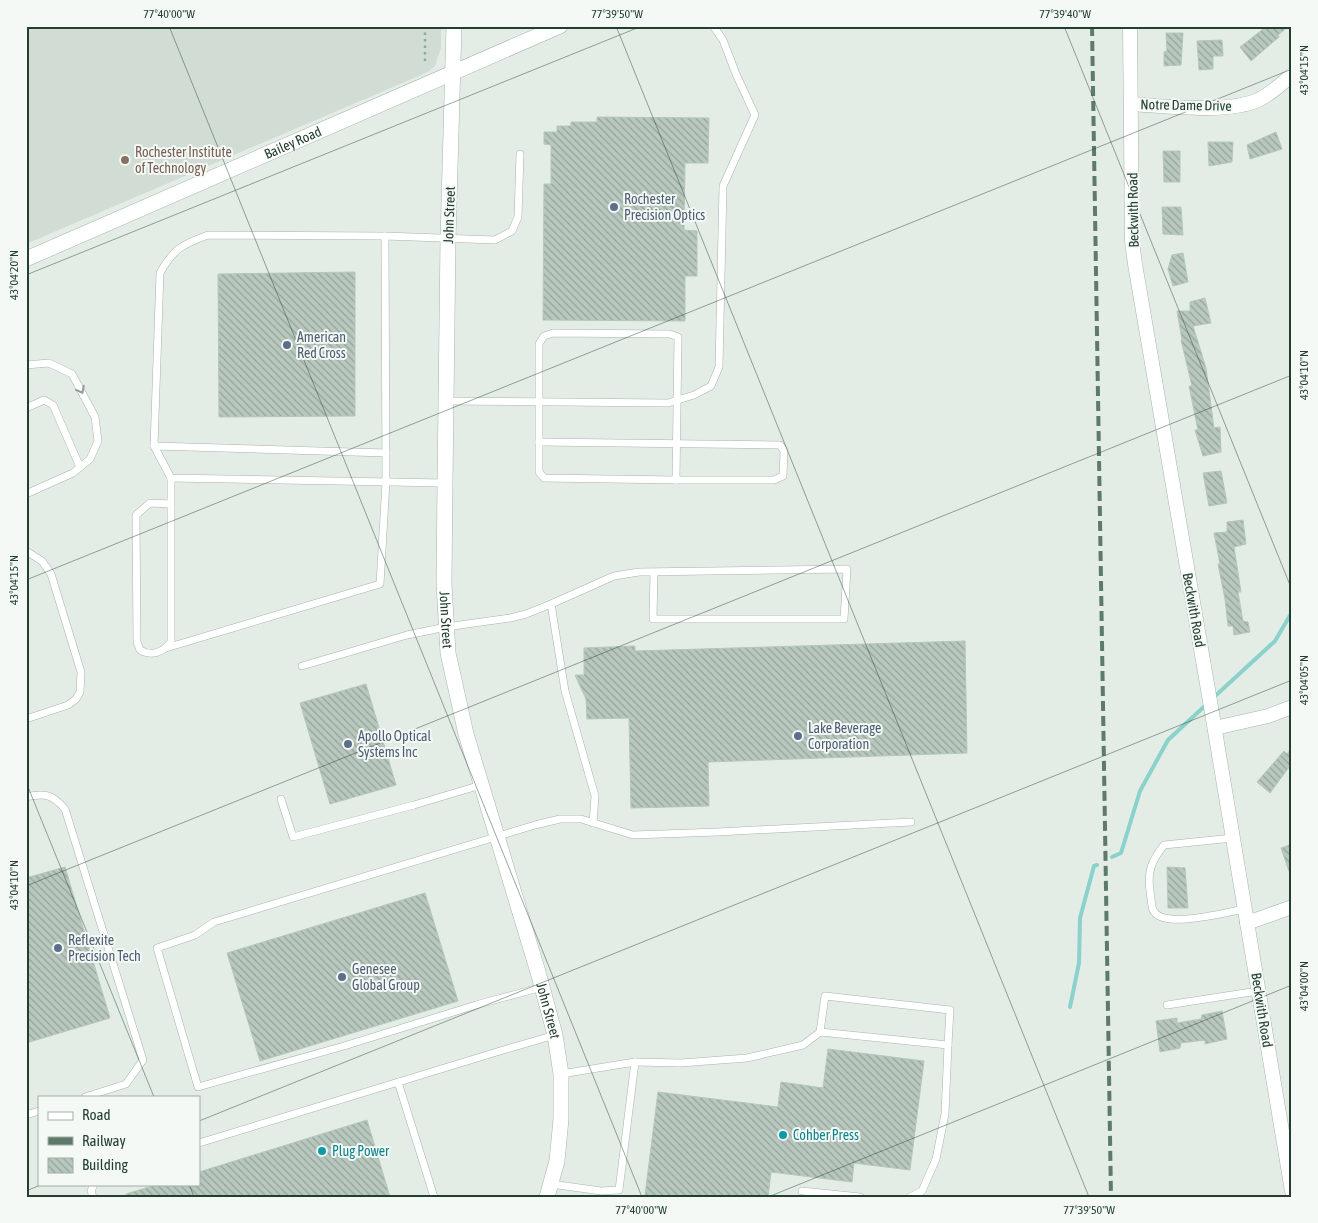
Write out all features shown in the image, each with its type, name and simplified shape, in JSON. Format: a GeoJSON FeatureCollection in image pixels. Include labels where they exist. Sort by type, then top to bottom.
{"type":"FeatureCollection","features":[{"type":"Feature","properties":{"kind":"street","name":"John Street"},"geometry":{"type":"LineString","coordinates":[[454,26],[448,239],[445,483],[446,627],[448,653],[455,690],[481,784],[555,1035],[561,1074],[561,1119],[557,1161],[549,1190]]}},
{"type":"Feature","properties":{"kind":"street","name":"Bailey Road"},"geometry":{"type":"LineString","coordinates":[[26,259],[560,26]]}},
{"type":"Feature","properties":{"kind":"street","name":"Beckwith Road"},"geometry":{"type":"LineString","coordinates":[[1130,26],[1132,241],[1135,264],[1292,1191]]}},
{"type":"Feature","properties":{"kind":"street","name":"Notre Dame Drive"},"geometry":{"type":"LineString","coordinates":[[1131,104],[1223,108],[1242,105],[1258,100],[1292,74]]}},
{"type":"Feature","properties":{"kind":"street"},"geometry":{"type":"LineString","coordinates":[[1214,728],[1268,716],[1292,707]]}},
{"type":"Feature","properties":{"kind":"street"},"geometry":{"type":"LineString","coordinates":[[1247,923],[1292,907]]}},
{"type":"Feature","properties":{"kind":"lane"},"geometry":{"type":"LineString","coordinates":[[446,402],[668,403],[694,395],[711,386],[719,367],[723,186],[755,115],[723,40],[713,26]]}},
{"type":"Feature","properties":{"kind":"lane"},"geometry":{"type":"LineString","coordinates":[[166,648],[171,642],[171,478],[154,446],[160,273],[168,258],[186,243],[208,235],[385,236],[495,240],[512,232],[518,217],[520,154]]}},
{"type":"Feature","properties":{"kind":"lane"},"geometry":{"type":"LineString","coordinates":[[171,504],[150,503],[136,515],[137,642],[140,650],[146,653],[157,653],[166,648],[380,584],[386,482],[385,236]]}},
{"type":"Feature","properties":{"kind":"lane"},"geometry":{"type":"LineString","coordinates":[[539,442],[677,444],[780,445],[784,451],[783,476],[774,480],[676,480],[544,478],[539,472],[539,442],[539,344],[544,336],[552,332],[670,334],[678,337],[678,400],[677,444],[676,480]]}},
{"type":"Feature","properties":{"kind":"lane"},"geometry":{"type":"LineString","coordinates":[[26,365],[49,364],[72,374],[95,417],[98,441],[90,459],[73,473],[26,494]]}},
{"type":"Feature","properties":{"kind":"lane"},"geometry":{"type":"LineString","coordinates":[[26,408],[44,400],[53,405],[80,467]]}},
{"type":"Feature","properties":{"kind":"lane"},"geometry":{"type":"LineString","coordinates":[[154,446],[386,453]]}},
{"type":"Feature","properties":{"kind":"lane"},"geometry":{"type":"LineString","coordinates":[[171,478],[445,483]]}},
{"type":"Feature","properties":{"kind":"lane"},"geometry":{"type":"LineString","coordinates":[[26,551],[42,561],[51,574],[81,672],[80,692],[76,699],[60,709],[26,719]]}},
{"type":"Feature","properties":{"kind":"lane"},"geometry":{"type":"LineString","coordinates":[[302,666],[407,635],[526,614],[614,576],[654,572],[847,569],[844,619],[653,620],[654,572]]}},
{"type":"Feature","properties":{"kind":"lane"},"geometry":{"type":"LineString","coordinates":[[551,604],[565,691],[595,796],[593,823]]}},
{"type":"Feature","properties":{"kind":"lane"},"geometry":{"type":"LineString","coordinates":[[282,799],[293,837],[414,805],[481,784]]}},
{"type":"Feature","properties":{"kind":"lane"},"geometry":{"type":"LineString","coordinates":[[26,797],[39,794],[55,798],[65,809],[143,1060],[126,1084],[88,1096]]}},
{"type":"Feature","properties":{"kind":"lane"},"geometry":{"type":"LineString","coordinates":[[542,987],[198,1087],[157,948],[195,935],[214,922],[560,820],[581,819],[633,835],[911,822]]}},
{"type":"Feature","properties":{"kind":"lane"},"geometry":{"type":"LineString","coordinates":[[1233,838],[1164,845],[1154,858],[1148,878],[1154,911],[1162,918],[1178,920],[1245,909]]}},
{"type":"Feature","properties":{"kind":"lane"},"geometry":{"type":"LineString","coordinates":[[1167,1005],[1258,991]]}},
{"type":"Feature","properties":{"kind":"lane"},"geometry":{"type":"LineString","coordinates":[[820,1032],[825,996],[950,1010],[945,1114],[936,1159],[922,1191],[910,1197]]}},
{"type":"Feature","properties":{"kind":"lane"},"geometry":{"type":"LineString","coordinates":[[561,1074],[635,1062],[682,1063],[747,1058],[803,1044],[820,1032],[948,1045]]}},
{"type":"Feature","properties":{"kind":"lane"},"geometry":{"type":"LineString","coordinates":[[200,1143],[555,1035]]}},
{"type":"Feature","properties":{"kind":"lane"},"geometry":{"type":"LineString","coordinates":[[549,1190],[619,1190],[635,1062]]}},
{"type":"Feature","properties":{"kind":"lane"},"geometry":{"type":"LineString","coordinates":[[398,1082],[434,1197]]}},
{"type":"Feature","properties":{"kind":"lane"},"geometry":{"type":"LineString","coordinates":[[26,1115],[38,1111]]}},
{"type":"Feature","properties":{"kind":"lane"},"geometry":{"type":"LineString","coordinates":[[802,1191],[860,1197]]}},
{"type":"Feature","properties":{"kind":"path"},"geometry":{"type":"LineString","coordinates":[[425,26],[425,63]]}},
{"type":"Feature","properties":{"kind":"shaded area","name":"Rochester Institute of Technology"},"geometry":{"type":"Polygon","coordinates":[[[26,26],[441,26],[441,48],[435,66],[421,75],[26,244],[26,26]]]}},
{"type":"Feature","properties":{"kind":"building"},"geometry":{"type":"Polygon","coordinates":[[[1267,26],[1289,26],[1251,61],[1240,47],[1267,26]]]}},
{"type":"Feature","properties":{"kind":"building"},"geometry":{"type":"Polygon","coordinates":[[[1166,33],[1183,33],[1181,65],[1164,66],[1164,52],[1167,51],[1166,33]]]}},
{"type":"Feature","properties":{"kind":"building"},"geometry":{"type":"Polygon","coordinates":[[[1222,40],[1223,56],[1213,56],[1213,69],[1199,70],[1197,41],[1222,40]]]}},
{"type":"Feature","properties":{"kind":"building","name":"Rochester Precision Optics"},"geometry":{"type":"Polygon","coordinates":[[[597,117],[709,118],[708,163],[685,163],[684,230],[697,231],[697,276],[685,276],[685,321],[543,320],[544,184],[551,184],[551,145],[544,144],[544,132],[557,132],[557,126],[571,126],[571,122],[597,122],[597,117]]]}},
{"type":"Feature","properties":{"kind":"building"},"geometry":{"type":"Polygon","coordinates":[[[1276,132],[1282,149],[1250,159],[1247,145],[1276,132]]]}},
{"type":"Feature","properties":{"kind":"building"},"geometry":{"type":"Polygon","coordinates":[[[1208,142],[1233,142],[1232,162],[1209,166],[1208,142]]]}},
{"type":"Feature","properties":{"kind":"building"},"geometry":{"type":"Polygon","coordinates":[[[1163,151],[1180,151],[1180,182],[1164,182],[1163,151]]]}},
{"type":"Feature","properties":{"kind":"building"},"geometry":{"type":"Polygon","coordinates":[[[1162,207],[1181,207],[1183,235],[1163,234],[1162,207]]]}},
{"type":"Feature","properties":{"kind":"building"},"geometry":{"type":"Polygon","coordinates":[[[1183,253],[1188,282],[1173,286],[1168,269],[1172,255],[1183,253]]]}},
{"type":"Feature","properties":{"kind":"building","name":"American Red Cross"},"geometry":{"type":"Polygon","coordinates":[[[355,272],[355,416],[219,417],[218,274],[355,272]]]}},
{"type":"Feature","properties":{"kind":"building"},"geometry":{"type":"Polygon","coordinates":[[[1205,298],[1211,323],[1193,326],[1206,368],[1214,428],[1220,427],[1221,452],[1203,456],[1195,430],[1198,430],[1189,386],[1192,386],[1181,340],[1177,311],[1190,311],[1190,302],[1205,298]]]}},
{"type":"Feature","properties":{"kind":"building"},"geometry":{"type":"Polygon","coordinates":[[[1221,471],[1227,503],[1209,506],[1203,473],[1221,471]]]}},
{"type":"Feature","properties":{"kind":"building"},"geometry":{"type":"Polygon","coordinates":[[[1243,520],[1246,544],[1234,547],[1241,592],[1238,592],[1243,621],[1248,622],[1250,632],[1234,635],[1233,626],[1228,626],[1214,533],[1227,532],[1227,522],[1243,520]]]}},
{"type":"Feature","properties":{"kind":"building","name":"Lake Beverage Corporation"},"geometry":{"type":"Polygon","coordinates":[[[965,641],[967,753],[708,762],[709,806],[631,808],[629,718],[587,719],[586,699],[575,675],[584,675],[584,648],[635,646],[635,651],[965,641]]]}},
{"type":"Feature","properties":{"kind":"building","name":"Apollo Optical Systems Inc"},"geometry":{"type":"Polygon","coordinates":[[[366,684],[396,785],[330,804],[300,703],[366,684]]]}},
{"type":"Feature","properties":{"kind":"building"},"geometry":{"type":"Polygon","coordinates":[[[1292,748],[1292,763],[1270,793],[1257,782],[1284,751],[1287,754],[1292,748]]]}},
{"type":"Feature","properties":{"kind":"building"},"geometry":{"type":"Polygon","coordinates":[[[1292,844],[1292,873],[1290,874],[1281,848],[1292,844]]]}},
{"type":"Feature","properties":{"kind":"building","name":"Reflexite Precision Tech"},"geometry":{"type":"Polygon","coordinates":[[[65,867],[110,1018],[26,1043],[26,878],[65,867]]]}},
{"type":"Feature","properties":{"kind":"building"},"geometry":{"type":"Polygon","coordinates":[[[1167,867],[1185,868],[1188,908],[1168,908],[1167,867]]]}},
{"type":"Feature","properties":{"kind":"building","name":"Genesee Global Group"},"geometry":{"type":"Polygon","coordinates":[[[425,893],[458,1001],[260,1061],[227,953],[425,893]]]}},
{"type":"Feature","properties":{"kind":"building"},"geometry":{"type":"Polygon","coordinates":[[[1222,1011],[1227,1039],[1205,1044],[1205,1040],[1181,1043],[1180,1048],[1160,1052],[1156,1021],[1177,1018],[1177,1023],[1201,1019],[1202,1015],[1222,1011]]]}},
{"type":"Feature","properties":{"kind":"building","name":"Cohber Press"},"geometry":{"type":"Polygon","coordinates":[[[828,1049],[924,1061],[910,1170],[854,1163],[852,1182],[771,1172],[768,1197],[661,1197],[645,1195],[658,1092],[778,1107],[781,1082],[823,1088],[828,1049]]]}},
{"type":"Feature","properties":{"kind":"building","name":"Plug Power"},"geometry":{"type":"Polygon","coordinates":[[[367,1120],[390,1197],[127,1197],[126,1194],[152,1186],[200,1186],[200,1172],[367,1120]]]}},
{"type":"Feature","properties":{"kind":"waterway"},"geometry":{"type":"LineString","coordinates":[[1213,698],[1275,641],[1292,612]]}},
{"type":"Feature","properties":{"kind":"waterway"},"geometry":{"type":"LineString","coordinates":[[1112,857],[1121,853],[1140,791],[1168,740],[1208,703]]}},
{"type":"Feature","properties":{"kind":"waterway"},"geometry":{"type":"LineString","coordinates":[[1070,1007],[1079,963],[1080,918],[1094,866],[1097,865]]}},
{"type":"Feature","properties":{"kind":"railway"},"geometry":{"type":"LineString","coordinates":[[1092,26],[1111,1197]]}},
{"type":"Feature","properties":{"kind":"place","name":"Rochester Institute of Technology"},"geometry":{"type":"Point","coordinates":[125,160]}},
{"type":"Feature","properties":{"kind":"place","name":"Rochester Precision Optics"},"geometry":{"type":"Point","coordinates":[614,207]}},
{"type":"Feature","properties":{"kind":"place","name":"American Red Cross"},"geometry":{"type":"Point","coordinates":[287,345]}},
{"type":"Feature","properties":{"kind":"place","name":"Lake Beverage Corporation"},"geometry":{"type":"Point","coordinates":[798,736]}},
{"type":"Feature","properties":{"kind":"place","name":"Apollo Optical Systems Inc"},"geometry":{"type":"Point","coordinates":[348,744]}},
{"type":"Feature","properties":{"kind":"place","name":"Reflexite Precision Tech"},"geometry":{"type":"Point","coordinates":[58,948]}},
{"type":"Feature","properties":{"kind":"place","name":"Genesee Global Group"},"geometry":{"type":"Point","coordinates":[342,977]}},
{"type":"Feature","properties":{"kind":"place","name":"Cohber Press"},"geometry":{"type":"Point","coordinates":[783,1135]}},
{"type":"Feature","properties":{"kind":"place","name":"Plug Power"},"geometry":{"type":"Point","coordinates":[322,1151]}}]}
